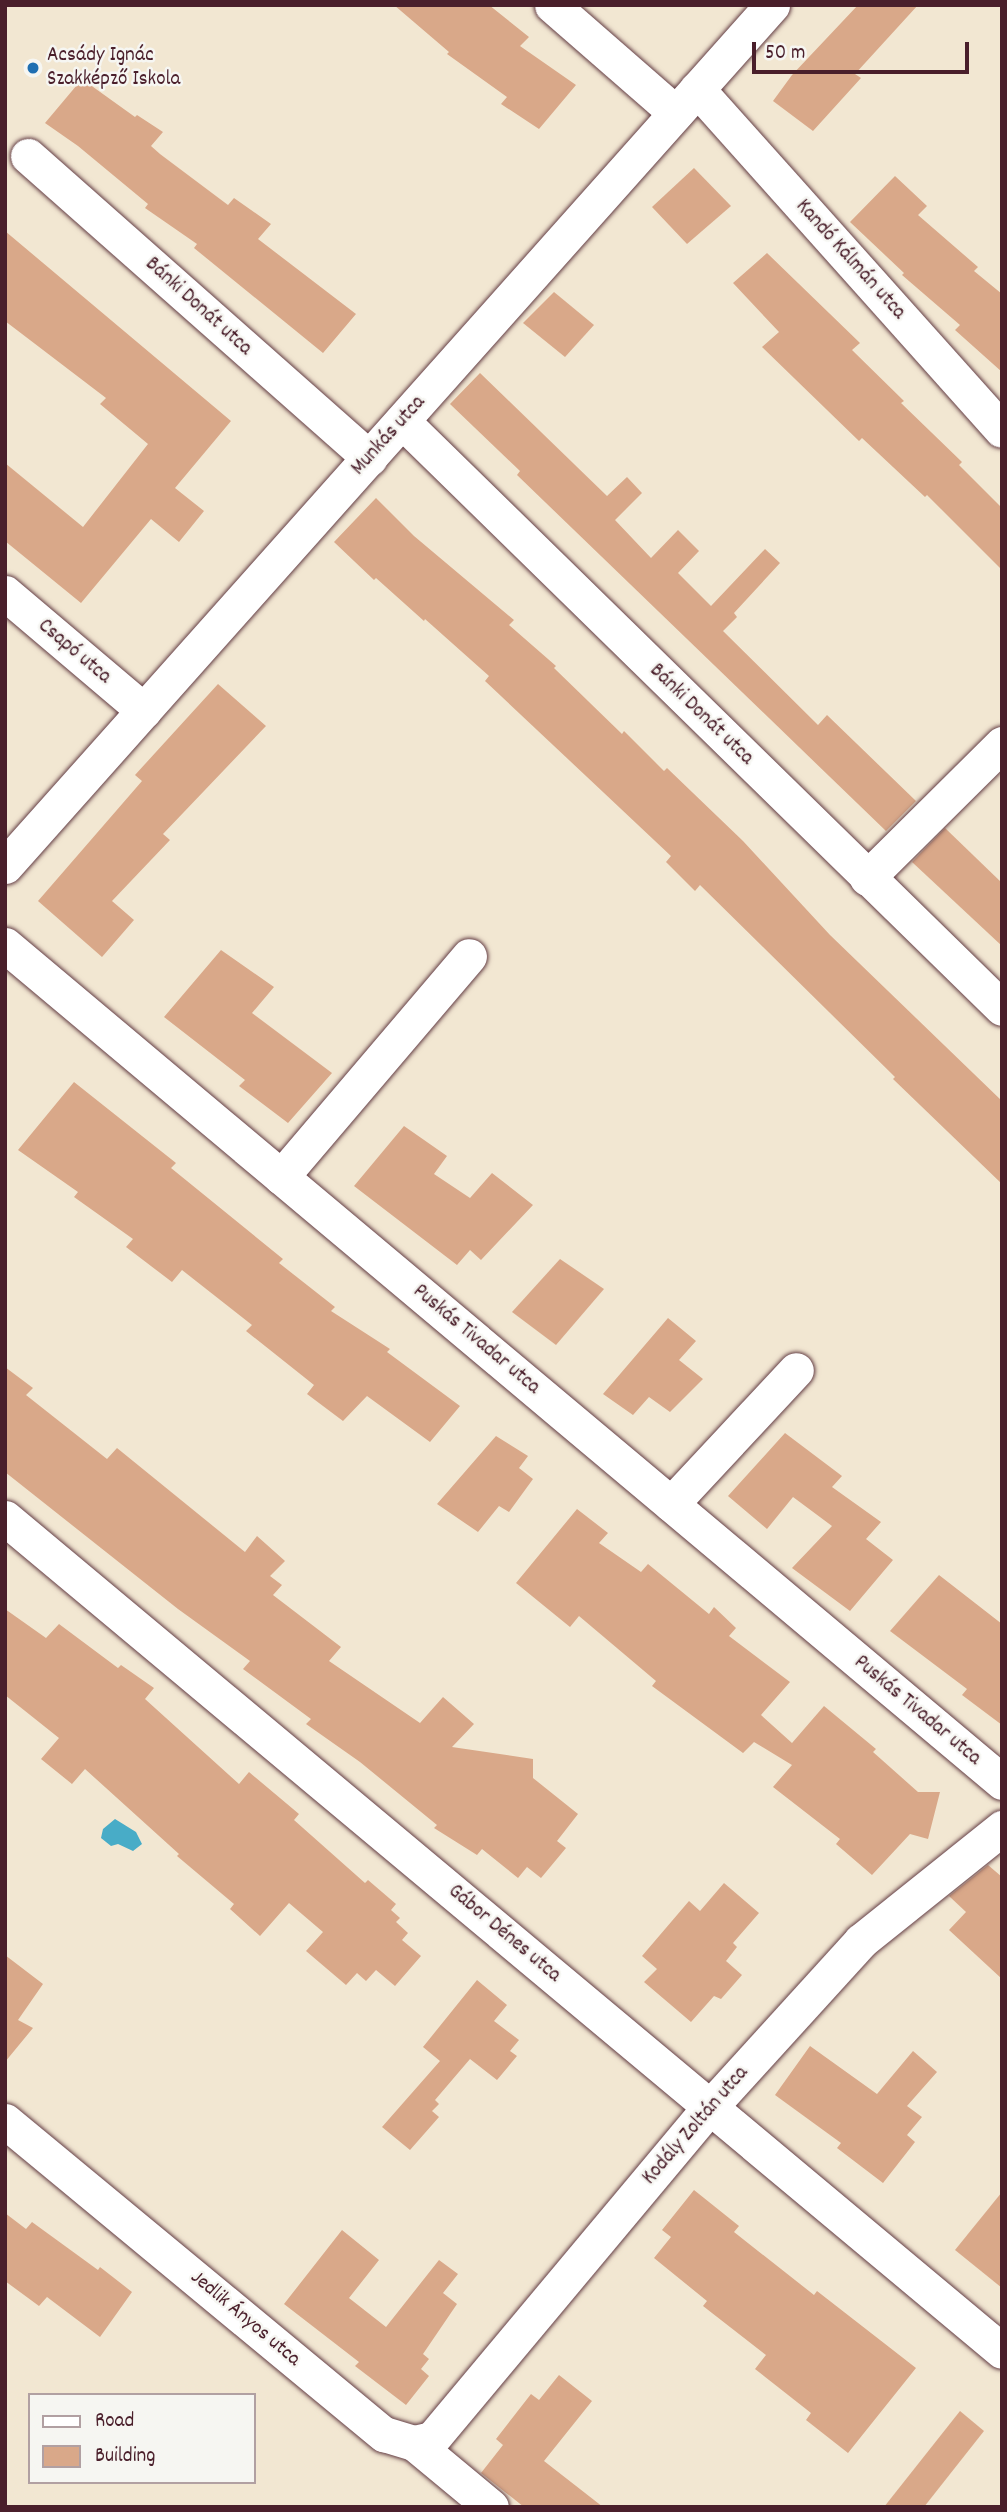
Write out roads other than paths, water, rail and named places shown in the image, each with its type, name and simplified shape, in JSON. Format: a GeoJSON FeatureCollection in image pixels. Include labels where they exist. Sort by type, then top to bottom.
{"type":"FeatureCollection","features":[{"type":"Feature","properties":{"kind":"street","name":"Kandó Kálmán utca"},"geometry":{"type":"LineString","coordinates":[[552,5],[687,101],[1002,430]]}},
{"type":"Feature","properties":{"kind":"street","name":"Munkás utca"},"geometry":{"type":"LineString","coordinates":[[5,866],[772,5]]}},
{"type":"Feature","properties":{"kind":"street","name":"Bánki Donát utca"},"geometry":{"type":"LineString","coordinates":[[28,156],[369,458]]}},
{"type":"Feature","properties":{"kind":"street","name":"Bánki Donát utca"},"geometry":{"type":"LineString","coordinates":[[402,421],[1002,1008]]}},
{"type":"Feature","properties":{"kind":"street","name":"Csapó utca"},"geometry":{"type":"LineString","coordinates":[[5,593],[144,711]]}},
{"type":"Feature","properties":{"kind":"street"},"geometry":{"type":"LineString","coordinates":[[867,878],[1002,744]]}},
{"type":"Feature","properties":{"kind":"street","name":"Puskás Tivadar utca"},"geometry":{"type":"LineString","coordinates":[[5,946],[1002,1782]]}},
{"type":"Feature","properties":{"kind":"street"},"geometry":{"type":"LineString","coordinates":[[281,1177],[469,956]]}},
{"type":"Feature","properties":{"kind":"street"},"geometry":{"type":"LineString","coordinates":[[671,1504],[796,1370]]}},
{"type":"Feature","properties":{"kind":"street","name":"Gábor Dénes utca"},"geometry":{"type":"LineString","coordinates":[[5,1518],[1002,2351]]}},
{"type":"Feature","properties":{"kind":"street","name":"Kodály Zoltán utca"},"geometry":{"type":"LineString","coordinates":[[414,2443],[432,2439],[710,2107],[861,1941],[1002,1828]]}},
{"type":"Feature","properties":{"kind":"street","name":"Jedlik Ányos utca"},"geometry":{"type":"LineString","coordinates":[[5,2121],[384,2434],[414,2443],[491,2507]]}},
{"type":"Feature","properties":{"kind":"water"},"geometry":{"type":"Polygon","coordinates":[[[115,1819],[136,1832],[142,1844],[133,1851],[118,1844],[111,1846],[101,1838],[103,1829],[115,1819]]]}},
{"type":"Feature","properties":{"kind":"place","name":"Acsády Ignác Szakképző Iskola"},"geometry":{"type":"Point","coordinates":[33,68]}}]}
